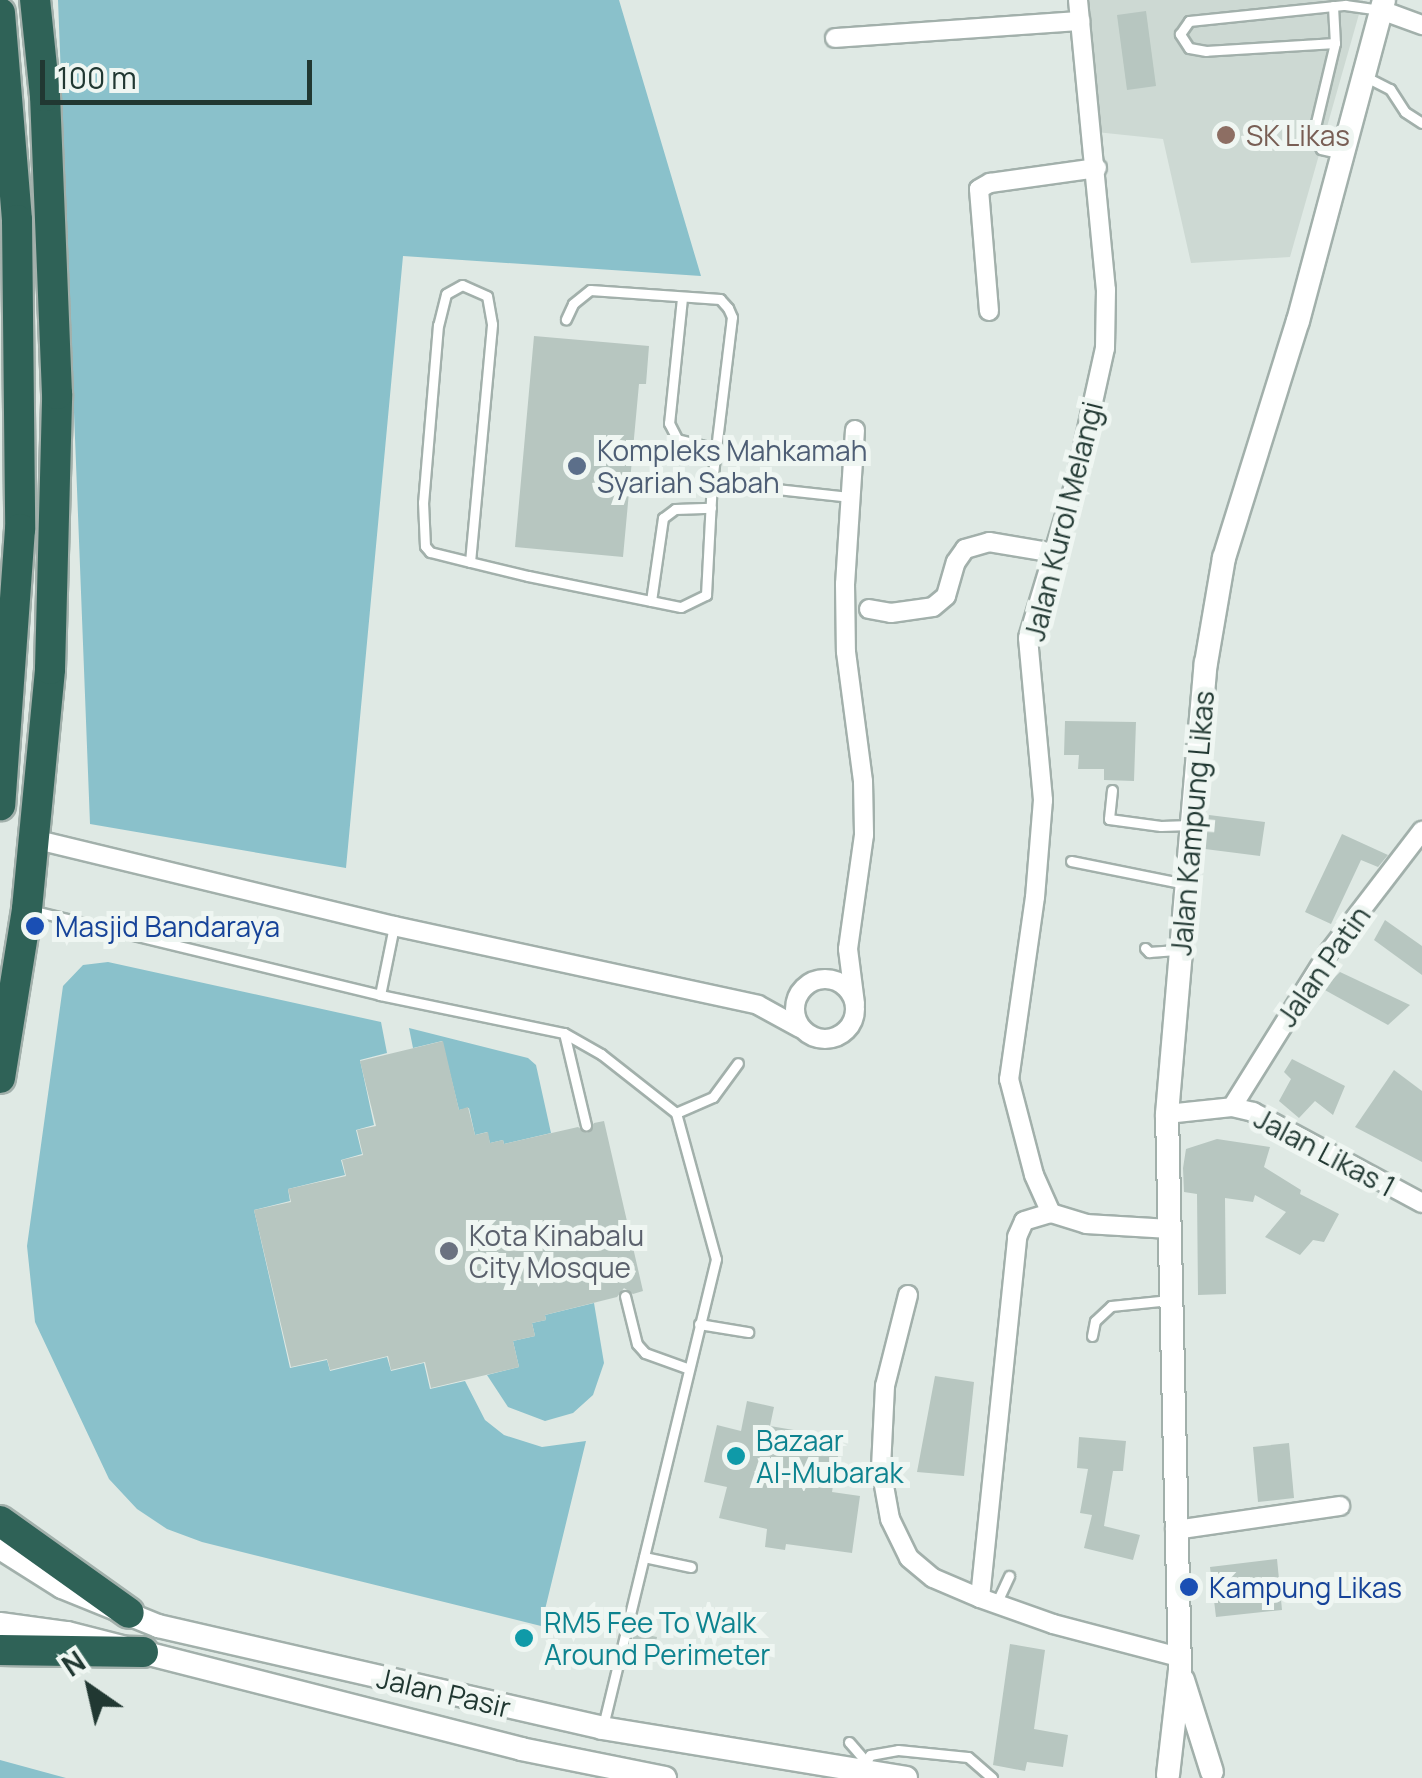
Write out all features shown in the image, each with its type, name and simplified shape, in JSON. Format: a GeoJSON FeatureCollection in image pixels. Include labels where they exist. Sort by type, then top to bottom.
{"type":"FeatureCollection","features":[{"type":"Feature","properties":{"kind":"highway"},"geometry":{"type":"LineString","coordinates":[[0,1078],[26,909],[50,668],[57,394],[46,96],[35,0]]}},
{"type":"Feature","properties":{"kind":"highway"},"geometry":{"type":"LineString","coordinates":[[0,14],[17,220],[20,529],[0,805]]}},
{"type":"Feature","properties":{"kind":"highway"},"geometry":{"type":"LineString","coordinates":[[0,1522],[130,1614]]}},
{"type":"Feature","properties":{"kind":"highway"},"geometry":{"type":"LineString","coordinates":[[0,1650],[143,1652]]}},
{"type":"Feature","properties":{"kind":"main road","name":"Jalan Kampung Likas"},"geometry":{"type":"LineString","coordinates":[[1167,1777],[1180,1663],[1167,1114],[1190,824],[1213,610],[1224,558],[1298,321],[1382,5]]}},
{"type":"Feature","properties":{"kind":"main road","name":"Jalan Pasir"},"geometry":{"type":"LineString","coordinates":[[0,1548],[62,1587],[158,1626],[602,1728],[863,1766],[906,1778]]}},
{"type":"Feature","properties":{"kind":"main road","name":"Jalan Pasir"},"geometry":{"type":"LineString","coordinates":[[0,1624],[51,1630],[520,1750],[665,1778]]}},
{"type":"Feature","properties":{"kind":"main road","name":"Jalan Kampung Likas"},"geometry":{"type":"LineString","coordinates":[[1180,1663],[1215,1775]]}},
{"type":"Feature","properties":{"kind":"main road"},"geometry":{"type":"LineString","coordinates":[[1167,1777],[1190,1766],[1215,1775]]}},
{"type":"Feature","properties":{"kind":"street","name":"Jalan Kurol Melangi"},"geometry":{"type":"LineString","coordinates":[[1051,1213],[1031,1164],[1009,1078],[1043,800],[1028,638],[1055,552],[1105,348],[1106,290],[1097,168],[1078,0]]}},
{"type":"Feature","properties":{"kind":"street"},"geometry":{"type":"LineString","coordinates":[[1382,5],[1422,25]]}},
{"type":"Feature","properties":{"kind":"street"},"geometry":{"type":"LineString","coordinates":[[835,38],[1080,21]]}},
{"type":"Feature","properties":{"kind":"street"},"geometry":{"type":"LineString","coordinates":[[989,311],[979,189],[990,183],[1097,168]]}},
{"type":"Feature","properties":{"kind":"street"},"geometry":{"type":"LineString","coordinates":[[34,839],[394,926],[758,1006],[817,1039],[837,1037],[852,1024],[855,1004],[848,950],[864,835],[862,780],[846,652],[855,430]]}},
{"type":"Feature","properties":{"kind":"street"},"geometry":{"type":"LineString","coordinates":[[869,608],[891,613],[933,607],[946,596],[956,562],[965,549],[989,542],[1055,552]]}},
{"type":"Feature","properties":{"kind":"street","name":"Jalan Patin"},"geometry":{"type":"LineString","coordinates":[[1232,1106],[1329,952],[1422,831]]}},
{"type":"Feature","properties":{"kind":"street"},"geometry":{"type":"LineString","coordinates":[[758,1006],[801,990],[848,950]]}},
{"type":"Feature","properties":{"kind":"street"},"geometry":{"type":"LineString","coordinates":[[817,980],[837,981],[855,1004]]}},
{"type":"Feature","properties":{"kind":"street"},"geometry":{"type":"LineString","coordinates":[[800,1028],[794,1009],[801,990]]}},
{"type":"Feature","properties":{"kind":"street","name":"Jalan Likas 1"},"geometry":{"type":"LineString","coordinates":[[1167,1114],[1232,1106],[1278,1123],[1422,1203]]}},
{"type":"Feature","properties":{"kind":"street"},"geometry":{"type":"LineString","coordinates":[[988,1601],[1017,1238],[1024,1221],[1051,1213],[1086,1224],[1170,1229]]}},
{"type":"Feature","properties":{"kind":"street"},"geometry":{"type":"LineString","coordinates":[[908,1295],[885,1386],[881,1440],[884,1496],[909,1558],[934,1578],[988,1601],[1180,1663]]}},
{"type":"Feature","properties":{"kind":"street"},"geometry":{"type":"LineString","coordinates":[[1175,1530],[1340,1506]]}},
{"type":"Feature","properties":{"kind":"lane"},"geometry":{"type":"LineString","coordinates":[[1335,42],[1206,51],[1189,48],[1180,34],[1189,21],[1333,6],[1382,5]]}},
{"type":"Feature","properties":{"kind":"lane"},"geometry":{"type":"LineString","coordinates":[[1333,6],[1335,42],[1313,135],[1320,149],[1342,153]]}},
{"type":"Feature","properties":{"kind":"lane"},"geometry":{"type":"LineString","coordinates":[[1363,76],[1390,89],[1405,112],[1422,123]]}},
{"type":"Feature","properties":{"kind":"lane"},"geometry":{"type":"LineString","coordinates":[[470,562],[492,324],[486,296],[462,285],[446,294],[438,325],[422,527],[430,552],[470,562],[681,607],[693,605],[706,594],[712,482],[732,316],[720,299],[590,290],[573,304],[566,319]]}},
{"type":"Feature","properties":{"kind":"lane"},"geometry":{"type":"LineString","coordinates":[[682,298],[669,422],[678,439],[716,448]]}},
{"type":"Feature","properties":{"kind":"lane"},"geometry":{"type":"LineString","coordinates":[[712,482],[850,497]]}},
{"type":"Feature","properties":{"kind":"lane"},"geometry":{"type":"LineString","coordinates":[[651,601],[663,518],[675,509],[710,508]]}},
{"type":"Feature","properties":{"kind":"lane"},"geometry":{"type":"LineString","coordinates":[[1112,790],[1109,819],[1161,826],[1190,824]]}},
{"type":"Feature","properties":{"kind":"lane"},"geometry":{"type":"LineString","coordinates":[[1071,862],[1185,884]]}},
{"type":"Feature","properties":{"kind":"lane"},"geometry":{"type":"LineString","coordinates":[[26,909],[380,995],[564,1033],[602,1054],[676,1113],[714,1240],[716,1259],[602,1728]]}},
{"type":"Feature","properties":{"kind":"lane"},"geometry":{"type":"LineString","coordinates":[[380,995],[394,926]]}},
{"type":"Feature","properties":{"kind":"lane"},"geometry":{"type":"LineString","coordinates":[[1146,948],[1150,952],[1180,950]]}},
{"type":"Feature","properties":{"kind":"lane"},"geometry":{"type":"LineString","coordinates":[[564,1033],[586,1125]]}},
{"type":"Feature","properties":{"kind":"lane"},"geometry":{"type":"LineString","coordinates":[[676,1113],[713,1097],[738,1063]]}},
{"type":"Feature","properties":{"kind":"lane"},"geometry":{"type":"LineString","coordinates":[[625,1296],[638,1344],[645,1353],[687,1368]]}},
{"type":"Feature","properties":{"kind":"lane"},"geometry":{"type":"LineString","coordinates":[[1092,1336],[1095,1321],[1111,1306],[1173,1300]]}},
{"type":"Feature","properties":{"kind":"lane"},"geometry":{"type":"LineString","coordinates":[[699,1324],[748,1332]]}},
{"type":"Feature","properties":{"kind":"lane"},"geometry":{"type":"LineString","coordinates":[[644,1557],[691,1566]]}},
{"type":"Feature","properties":{"kind":"lane"},"geometry":{"type":"LineString","coordinates":[[988,1601],[1009,1576]]}},
{"type":"Feature","properties":{"kind":"lane"},"geometry":{"type":"LineString","coordinates":[[849,1742],[863,1766],[886,1749],[968,1757],[992,1778]]}},
{"type":"Feature","properties":{"kind":"shaded area","name":"SK Likas"},"geometry":{"type":"Polygon","coordinates":[[[1082,0],[1363,0],[1290,257],[1191,263],[1163,139],[1096,132],[1082,0]]]}},
{"type":"Feature","properties":{"kind":"water"},"geometry":{"type":"Polygon","coordinates":[[[58,0],[619,0],[701,276],[403,256],[346,868],[90,824],[58,0]]]}},
{"type":"Feature","properties":{"kind":"water"},"geometry":{"type":"Polygon","coordinates":[[[108,962],[381,1022],[387,1053],[360,1060],[374,1125],[356,1130],[362,1154],[341,1160],[345,1175],[288,1189],[290,1201],[254,1210],[290,1368],[327,1360],[330,1371],[387,1357],[391,1371],[424,1363],[430,1389],[465,1381],[485,1420],[504,1435],[542,1447],[586,1441],[541,1626],[202,1542],[167,1529],[137,1509],[109,1479],[35,1322],[27,1246],[63,986],[83,965],[108,962]]]}},
{"type":"Feature","properties":{"kind":"water"},"geometry":{"type":"Polygon","coordinates":[[[409,1028],[528,1058],[536,1065],[551,1133],[504,1144],[503,1140],[490,1143],[487,1132],[475,1135],[469,1108],[459,1110],[442,1041],[413,1048],[409,1028]]]}},
{"type":"Feature","properties":{"kind":"water"},"geometry":{"type":"Polygon","coordinates":[[[594,1303],[604,1363],[593,1395],[573,1413],[545,1421],[508,1407],[487,1375],[519,1367],[513,1341],[535,1336],[532,1323],[546,1320],[545,1315],[594,1303]]]}},
{"type":"Feature","properties":{"kind":"water"},"geometry":{"type":"Polygon","coordinates":[[[0,1760],[66,1778],[0,1778],[0,1760]]]}},
{"type":"Feature","properties":{"kind":"building"},"geometry":{"type":"Polygon","coordinates":[[[1146,11],[1156,86],[1127,90],[1117,15],[1146,11]]]}},
{"type":"Feature","properties":{"kind":"building","name":"Kompleks Mahkamah Syariah Sabah"},"geometry":{"type":"Polygon","coordinates":[[[534,336],[649,346],[646,384],[639,384],[623,557],[515,547],[534,336]]]}},
{"type":"Feature","properties":{"kind":"building"},"geometry":{"type":"Polygon","coordinates":[[[1065,721],[1136,722],[1134,781],[1104,780],[1104,769],[1078,769],[1079,755],[1064,755],[1065,721]]]}},
{"type":"Feature","properties":{"kind":"building"},"geometry":{"type":"Polygon","coordinates":[[[1209,815],[1265,822],[1260,856],[1205,849],[1209,815]]]}},
{"type":"Feature","properties":{"kind":"building"},"geometry":{"type":"Polygon","coordinates":[[[1342,834],[1388,855],[1378,867],[1361,860],[1331,924],[1305,912],[1342,834]]]}},
{"type":"Feature","properties":{"kind":"building"},"geometry":{"type":"Polygon","coordinates":[[[1385,920],[1422,946],[1422,975],[1374,940],[1385,920]]]}},
{"type":"Feature","properties":{"kind":"building"},"geometry":{"type":"Polygon","coordinates":[[[1340,972],[1410,1005],[1388,1025],[1323,989],[1340,972]]]}},
{"type":"Feature","properties":{"kind":"building","name":"Kota Kinabalu City Mosque"},"geometry":{"type":"Polygon","coordinates":[[[443,1041],[459,1110],[468,1107],[475,1135],[488,1132],[490,1143],[503,1140],[504,1144],[578,1127],[587,1133],[594,1123],[604,1121],[643,1291],[633,1294],[624,1288],[617,1297],[545,1315],[546,1320],[532,1323],[535,1336],[513,1341],[519,1367],[431,1388],[425,1362],[391,1370],[388,1356],[330,1370],[327,1359],[291,1367],[254,1210],[291,1202],[288,1189],[346,1176],[342,1160],[363,1155],[357,1130],[376,1126],[360,1061],[443,1041]]]}},
{"type":"Feature","properties":{"kind":"building"},"geometry":{"type":"Polygon","coordinates":[[[1292,1059],[1345,1086],[1333,1115],[1315,1101],[1299,1118],[1279,1101],[1291,1079],[1284,1072],[1292,1059]]]}},
{"type":"Feature","properties":{"kind":"building"},"geometry":{"type":"Polygon","coordinates":[[[1394,1070],[1422,1091],[1422,1162],[1355,1127],[1394,1070]]]}},
{"type":"Feature","properties":{"kind":"building"},"geometry":{"type":"Polygon","coordinates":[[[1217,1139],[1270,1147],[1264,1167],[1301,1190],[1300,1194],[1339,1214],[1324,1242],[1313,1240],[1300,1255],[1265,1237],[1286,1212],[1255,1195],[1253,1202],[1225,1198],[1226,1294],[1198,1295],[1197,1194],[1184,1192],[1183,1168],[1186,1149],[1217,1139]]]}},
{"type":"Feature","properties":{"kind":"building"},"geometry":{"type":"Polygon","coordinates":[[[935,1376],[974,1382],[964,1476],[917,1472],[935,1376]]]}},
{"type":"Feature","properties":{"kind":"building"},"geometry":{"type":"Polygon","coordinates":[[[747,1401],[774,1407],[770,1426],[841,1438],[832,1492],[860,1496],[852,1553],[786,1544],[785,1550],[765,1547],[767,1529],[719,1518],[727,1487],[704,1482],[717,1425],[741,1431],[747,1401]]]}},
{"type":"Feature","properties":{"kind":"building"},"geometry":{"type":"Polygon","coordinates":[[[1079,1437],[1126,1441],[1123,1471],[1113,1471],[1104,1526],[1140,1535],[1133,1560],[1084,1548],[1092,1515],[1080,1513],[1088,1469],[1077,1468],[1079,1437]]]}},
{"type":"Feature","properties":{"kind":"building"},"geometry":{"type":"Polygon","coordinates":[[[1289,1443],[1294,1498],[1258,1502],[1253,1447],[1289,1443]]]}},
{"type":"Feature","properties":{"kind":"building"},"geometry":{"type":"Polygon","coordinates":[[[1277,1559],[1282,1610],[1216,1617],[1210,1567],[1277,1559]]]}},
{"type":"Feature","properties":{"kind":"building"},"geometry":{"type":"Polygon","coordinates":[[[634,1632],[657,1637],[653,1656],[630,1651],[634,1632]]]}},
{"type":"Feature","properties":{"kind":"building"},"geometry":{"type":"Polygon","coordinates":[[[1010,1644],[1045,1650],[1034,1729],[1068,1735],[1063,1767],[1027,1762],[1025,1771],[993,1765],[1010,1644]]]}},
{"type":"Feature","properties":{"kind":"place","name":"SK Likas"},"geometry":{"type":"Point","coordinates":[1226,135]}},
{"type":"Feature","properties":{"kind":"place","name":"Kompleks Mahkamah Syariah Sabah"},"geometry":{"type":"Point","coordinates":[577,466]}},
{"type":"Feature","properties":{"kind":"place","name":"Masjid Bandaraya"},"geometry":{"type":"Point","coordinates":[35,926]}},
{"type":"Feature","properties":{"kind":"place","name":"Kota Kinabalu City Mosque"},"geometry":{"type":"Point","coordinates":[449,1251]}},
{"type":"Feature","properties":{"kind":"place","name":"Bazaar Al-Mubarak"},"geometry":{"type":"Point","coordinates":[736,1456]}},
{"type":"Feature","properties":{"kind":"place","name":"Kampung Likas"},"geometry":{"type":"Point","coordinates":[1189,1587]}},
{"type":"Feature","properties":{"kind":"place","name":"RM5 Fee To Walk Around Perimeter"},"geometry":{"type":"Point","coordinates":[524,1638]}}]}
